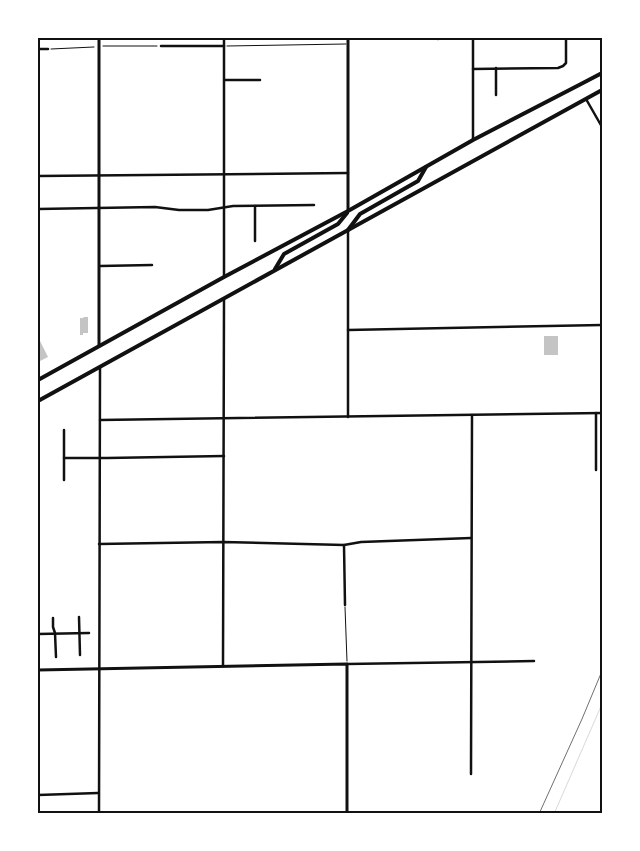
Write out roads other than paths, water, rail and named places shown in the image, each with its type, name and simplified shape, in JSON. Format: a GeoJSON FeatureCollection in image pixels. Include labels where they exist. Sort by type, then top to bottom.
{"type":"FeatureCollection","features":[{"type":"Feature","properties":{"kind":"highway"},"geometry":{"type":"LineString","coordinates":[[38,380],[348,211],[473,140],[602,73]]}},
{"type":"Feature","properties":{"kind":"highway"},"geometry":{"type":"LineString","coordinates":[[38,401],[602,90]]}},
{"type":"Feature","properties":{"kind":"highway"},"geometry":{"type":"LineString","coordinates":[[348,231],[360,214],[418,181],[426,166]]}},
{"type":"Feature","properties":{"kind":"highway"},"geometry":{"type":"LineString","coordinates":[[274,271],[284,254],[338,224],[348,211]]}},
{"type":"Feature","properties":{"kind":"street"},"geometry":{"type":"LineString","coordinates":[[99,38],[100,346]]}},
{"type":"Feature","properties":{"kind":"street"},"geometry":{"type":"LineString","coordinates":[[224,38],[224,277]]}},
{"type":"Feature","properties":{"kind":"street"},"geometry":{"type":"LineString","coordinates":[[348,38],[348,211]]}},
{"type":"Feature","properties":{"kind":"street"},"geometry":{"type":"LineString","coordinates":[[473,38],[473,140]]}},
{"type":"Feature","properties":{"kind":"street"},"geometry":{"type":"LineString","coordinates":[[473,69],[558,68],[566,63],[566,38]]}},
{"type":"Feature","properties":{"kind":"street"},"geometry":{"type":"LineString","coordinates":[[161,46],[224,46]]}},
{"type":"Feature","properties":{"kind":"street"},"geometry":{"type":"LineString","coordinates":[[38,49],[48,49]]}},
{"type":"Feature","properties":{"kind":"street"},"geometry":{"type":"LineString","coordinates":[[496,68],[496,95]]}},
{"type":"Feature","properties":{"kind":"street"},"geometry":{"type":"LineString","coordinates":[[225,80],[260,80]]}},
{"type":"Feature","properties":{"kind":"street"},"geometry":{"type":"LineString","coordinates":[[586,99],[602,127]]}},
{"type":"Feature","properties":{"kind":"street"},"geometry":{"type":"LineString","coordinates":[[38,176],[348,172]]}},
{"type":"Feature","properties":{"kind":"street"},"geometry":{"type":"LineString","coordinates":[[38,208],[156,207],[179,210],[208,210],[224,207],[314,205]]}},
{"type":"Feature","properties":{"kind":"street"},"geometry":{"type":"LineString","coordinates":[[255,206],[255,241]]}},
{"type":"Feature","properties":{"kind":"street"},"geometry":{"type":"LineString","coordinates":[[348,231],[348,417]]}},
{"type":"Feature","properties":{"kind":"street"},"geometry":{"type":"LineString","coordinates":[[100,266],[152,266]]}},
{"type":"Feature","properties":{"kind":"street"},"geometry":{"type":"LineString","coordinates":[[223,666],[224,299]]}},
{"type":"Feature","properties":{"kind":"street"},"geometry":{"type":"LineString","coordinates":[[348,330],[602,325]]}},
{"type":"Feature","properties":{"kind":"street"},"geometry":{"type":"LineString","coordinates":[[99,814],[100,367]]}},
{"type":"Feature","properties":{"kind":"street"},"geometry":{"type":"LineString","coordinates":[[596,413],[596,470]]}},
{"type":"Feature","properties":{"kind":"street"},"geometry":{"type":"LineString","coordinates":[[100,420],[602,413]]}},
{"type":"Feature","properties":{"kind":"street"},"geometry":{"type":"LineString","coordinates":[[471,774],[472,415]]}},
{"type":"Feature","properties":{"kind":"street"},"geometry":{"type":"LineString","coordinates":[[64,430],[64,480]]}},
{"type":"Feature","properties":{"kind":"street"},"geometry":{"type":"LineString","coordinates":[[64,458],[224,456]]}},
{"type":"Feature","properties":{"kind":"street"},"geometry":{"type":"LineString","coordinates":[[99,544],[223,542],[344,545],[361,542],[471,538]]}},
{"type":"Feature","properties":{"kind":"street"},"geometry":{"type":"LineString","coordinates":[[344,545],[345,604]]}},
{"type":"Feature","properties":{"kind":"street"},"geometry":{"type":"LineString","coordinates":[[79,617],[80,655]]}},
{"type":"Feature","properties":{"kind":"street"},"geometry":{"type":"LineString","coordinates":[[53,618],[56,658]]}},
{"type":"Feature","properties":{"kind":"street"},"geometry":{"type":"LineString","coordinates":[[38,634],[89,633]]}},
{"type":"Feature","properties":{"kind":"street"},"geometry":{"type":"LineString","coordinates":[[38,670],[534,661]]}},
{"type":"Feature","properties":{"kind":"street"},"geometry":{"type":"LineString","coordinates":[[347,664],[347,814]]}},
{"type":"Feature","properties":{"kind":"street"},"geometry":{"type":"LineString","coordinates":[[38,795],[99,793]]}},
{"type":"Feature","properties":{"kind":"waterway"},"geometry":{"type":"LineString","coordinates":[[554,814],[602,704]]}},
{"type":"Feature","properties":{"kind":"railway"},"geometry":{"type":"LineString","coordinates":[[539,814],[602,671]]}}]}
